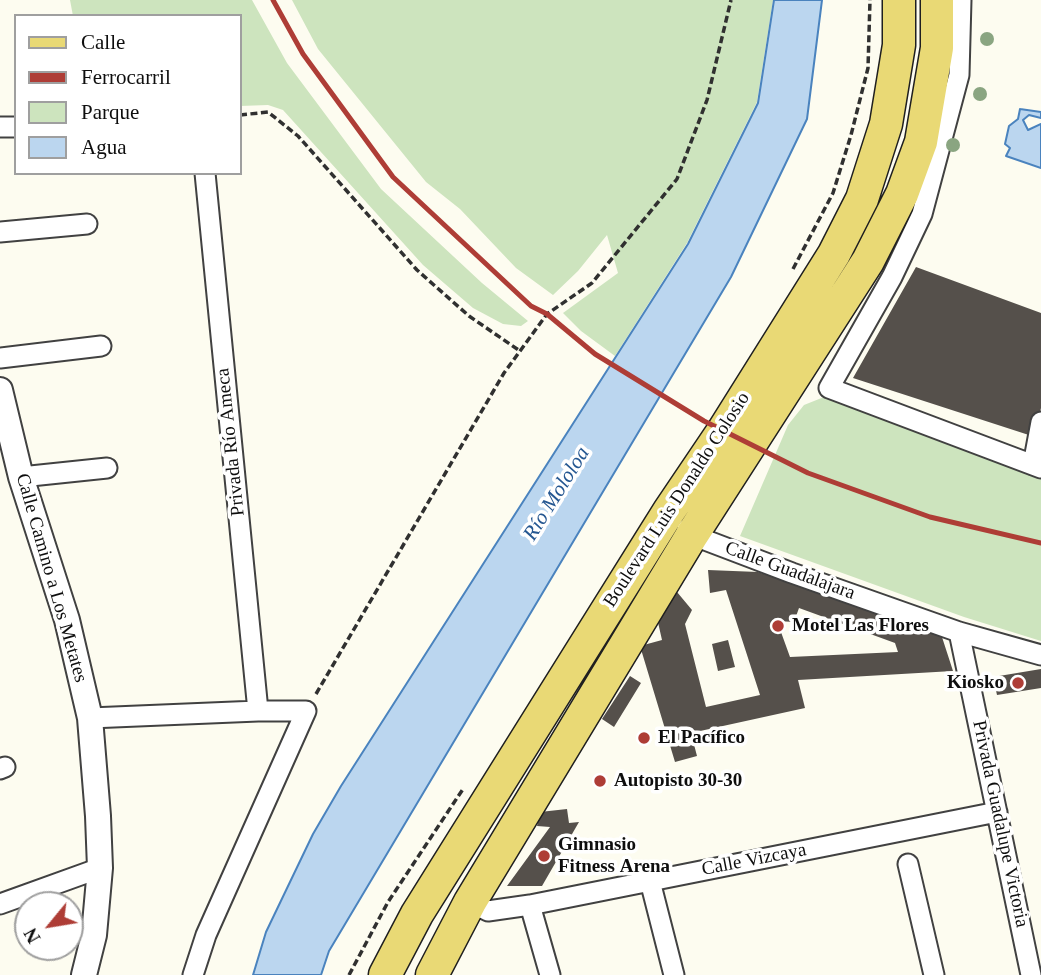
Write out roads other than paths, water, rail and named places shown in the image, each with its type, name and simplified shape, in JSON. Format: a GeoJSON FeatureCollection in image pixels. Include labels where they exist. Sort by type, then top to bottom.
{"type":"FeatureCollection","features":[{"type":"Feature","properties":{"kind":"main road","name":"Boulevard Luis Donaldo Colosio"},"geometry":{"type":"LineString","coordinates":[[385,975],[417,914],[669,511],[723,431],[834,254],[862,199],[886,124],[899,45],[899,0]]}},
{"type":"Feature","properties":{"kind":"main road","name":"Boulevard Luis Donaldo Colosio"},"geometry":{"type":"LineString","coordinates":[[432,975],[470,902],[692,535],[868,261],[902,194],[921,142],[937,48],[937,0]]}},
{"type":"Feature","properties":{"kind":"street"},"geometry":{"type":"LineString","coordinates":[[961,0],[959,75],[922,214],[892,277],[828,388],[1037,466],[1041,422]]}},
{"type":"Feature","properties":{"kind":"street","name":"Privada Río Ameca"},"geometry":{"type":"LineString","coordinates":[[205,175],[257,711]]}},
{"type":"Feature","properties":{"kind":"street"},"geometry":{"type":"LineString","coordinates":[[0,232],[86,225]]}},
{"type":"Feature","properties":{"kind":"street"},"geometry":{"type":"LineString","coordinates":[[0,358],[101,346]]}},
{"type":"Feature","properties":{"kind":"street","name":"Calle Camino a Los Metates"},"geometry":{"type":"LineString","coordinates":[[0,390],[13,471],[67,620],[90,718],[100,868],[94,935],[84,975]]}},
{"type":"Feature","properties":{"kind":"street"},"geometry":{"type":"LineString","coordinates":[[13,471],[107,468]]}},
{"type":"Feature","properties":{"kind":"street","name":"Calle Guadalajara"},"geometry":{"type":"LineString","coordinates":[[669,511],[692,535],[959,632],[1041,655]]}},
{"type":"Feature","properties":{"kind":"street","name":"Privada Guadalupe Victoria"},"geometry":{"type":"LineString","coordinates":[[959,632],[1031,975]]}},
{"type":"Feature","properties":{"kind":"street"},"geometry":{"type":"LineString","coordinates":[[90,718],[306,711],[206,935],[193,975]]}},
{"type":"Feature","properties":{"kind":"street","name":"Calle Vizcaya"},"geometry":{"type":"LineString","coordinates":[[470,902],[488,911],[530,905],[997,812]]}},
{"type":"Feature","properties":{"kind":"street"},"geometry":{"type":"LineString","coordinates":[[908,864],[934,975]]}},
{"type":"Feature","properties":{"kind":"street"},"geometry":{"type":"LineString","coordinates":[[0,904],[100,868]]}},
{"type":"Feature","properties":{"kind":"street"},"geometry":{"type":"LineString","coordinates":[[650,881],[674,975]]}},
{"type":"Feature","properties":{"kind":"street"},"geometry":{"type":"LineString","coordinates":[[530,905],[550,975]]}},
{"type":"Feature","properties":{"kind":"water","name":"Río Mololoa"},"geometry":{"type":"Polygon","coordinates":[[[774,0],[822,0],[807,119],[731,277],[329,951],[321,975],[253,975],[266,932],[313,834],[341,786],[688,244],[758,103],[774,0]]]}},
{"type":"Feature","properties":{"kind":"water"},"geometry":{"type":"Polygon","coordinates":[[[1020,109],[1041,112],[1041,118],[1029,115],[1023,120],[1028,130],[1041,124],[1041,168],[1006,156],[1010,148],[1005,144],[1009,126],[1018,119],[1020,109]]]}},
{"type":"Feature","properties":{"kind":"railway"},"geometry":{"type":"LineString","coordinates":[[273,0],[303,54],[393,177],[531,306],[547,314],[595,354],[704,421],[808,473],[930,517],[1041,543]]}},
{"type":"Feature","properties":{"kind":"place","name":"Motel Las Flores"},"geometry":{"type":"Point","coordinates":[778,626]}},
{"type":"Feature","properties":{"kind":"place","name":"Kiosko"},"geometry":{"type":"Point","coordinates":[1018,683]}},
{"type":"Feature","properties":{"kind":"place","name":"El Pacífico"},"geometry":{"type":"Point","coordinates":[644,738]}},
{"type":"Feature","properties":{"kind":"place","name":"Autopisto 30-30"},"geometry":{"type":"Point","coordinates":[600,781]}},
{"type":"Feature","properties":{"kind":"place","name":"Gimnasio Fitness Arena"},"geometry":{"type":"Point","coordinates":[544,856]}}]}
